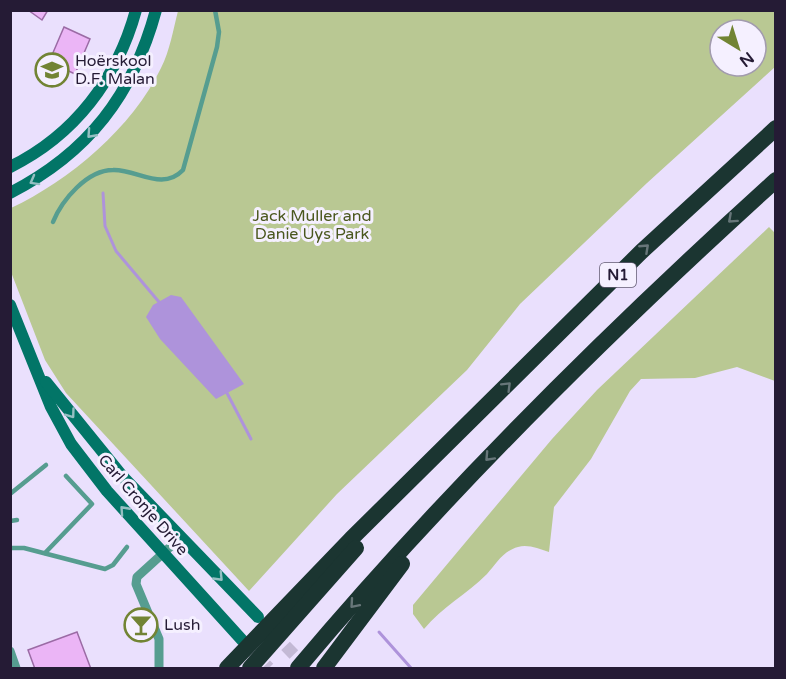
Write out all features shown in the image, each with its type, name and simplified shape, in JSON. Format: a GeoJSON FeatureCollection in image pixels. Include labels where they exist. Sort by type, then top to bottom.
{"type":"FeatureCollection","features":[{"type":"Feature","properties":{"kind":"highway","name":"N1"},"geometry":{"type":"LineString","coordinates":[[250,669],[465,427],[641,252],[776,128]]}},
{"type":"Feature","properties":{"kind":"highway","name":"N1"},"geometry":{"type":"LineString","coordinates":[[298,669],[450,498],[603,339],[776,180]]}},
{"type":"Feature","properties":{"kind":"highway"},"geometry":{"type":"LineString","coordinates":[[227,669],[343,547],[465,427]]}},
{"type":"Feature","properties":{"kind":"highway"},"geometry":{"type":"LineString","coordinates":[[324,669],[450,498]]}},
{"type":"Feature","properties":{"kind":"main road"},"geometry":{"type":"LineString","coordinates":[[10,167],[73,124],[91,104],[121,55],[136,10]]}},
{"type":"Feature","properties":{"kind":"main road"},"geometry":{"type":"LineString","coordinates":[[10,193],[53,169],[105,119],[137,69],[156,10]]}},
{"type":"Feature","properties":{"kind":"main road","name":"Carl Cronje Drive"},"geometry":{"type":"LineString","coordinates":[[10,305],[41,377],[51,407],[71,444],[96,478],[242,640]]}},
{"type":"Feature","properties":{"kind":"main road","name":"Carl Cronje Drive"},"geometry":{"type":"LineString","coordinates":[[41,377],[123,477],[258,617]]}},
{"type":"Feature","properties":{"kind":"street"},"geometry":{"type":"LineString","coordinates":[[159,669],[159,639],[136,584],[137,578],[181,537]]}},
{"type":"Feature","properties":{"kind":"street"},"geometry":{"type":"LineString","coordinates":[[10,651],[16,669]]}},
{"type":"Feature","properties":{"kind":"lane"},"geometry":{"type":"LineString","coordinates":[[53,222],[77,188],[101,171],[115,170],[162,180],[178,175],[183,170],[217,47],[219,32],[215,10]]}},
{"type":"Feature","properties":{"kind":"lane"},"geometry":{"type":"LineString","coordinates":[[10,494],[46,465]]}},
{"type":"Feature","properties":{"kind":"lane"},"geometry":{"type":"LineString","coordinates":[[45,553],[92,504],[66,476]]}},
{"type":"Feature","properties":{"kind":"lane"},"geometry":{"type":"LineString","coordinates":[[10,548],[24,548],[108,568],[127,547]]}},
{"type":"Feature","properties":{"kind":"green space","name":"Jack Muller and Danie Uys Park"},"geometry":{"type":"Polygon","coordinates":[[[178,11],[775,11],[775,67],[768,73],[768,18],[708,18],[708,78],[763,78],[647,183],[520,304],[467,370],[337,494],[249,591],[66,393],[45,360],[11,272],[11,208],[55,183],[77,167],[117,131],[149,90],[169,47],[178,11]]]}},
{"type":"Feature","properties":{"kind":"green space"},"geometry":{"type":"Polygon","coordinates":[[[769,227],[776,234],[775,381],[737,367],[695,378],[641,379],[630,391],[591,459],[554,507],[549,552],[526,546],[508,552],[487,574],[424,629],[413,614],[413,605],[552,439],[597,390],[769,227]]]}},
{"type":"Feature","properties":{"kind":"shaded area"},"geometry":{"type":"Polygon","coordinates":[[[171,295],[181,297],[244,384],[216,399],[160,339],[146,317],[153,305],[171,295]]]}},
{"type":"Feature","properties":{"kind":"building"},"geometry":{"type":"Polygon","coordinates":[[[28,10],[48,10],[42,20],[28,10]]]}},
{"type":"Feature","properties":{"kind":"building"},"geometry":{"type":"Polygon","coordinates":[[[64,27],[90,39],[75,74],[49,62],[64,27]]]}},
{"type":"Feature","properties":{"kind":"building"},"geometry":{"type":"Polygon","coordinates":[[[77,632],[91,669],[35,669],[28,650],[77,632]]]}},
{"type":"Feature","properties":{"kind":"waterway"},"geometry":{"type":"LineString","coordinates":[[103,193],[105,226],[116,251],[159,302]]}},
{"type":"Feature","properties":{"kind":"waterway"},"geometry":{"type":"LineString","coordinates":[[227,393],[251,439]]}},
{"type":"Feature","properties":{"kind":"waterway"},"geometry":{"type":"LineString","coordinates":[[379,632],[411,668]]}},
{"type":"Feature","properties":{"kind":"tunnel"},"geometry":{"type":"LineString","coordinates":[[273,633],[307,668]]}},
{"type":"Feature","properties":{"kind":"tunnel"},"geometry":{"type":"LineString","coordinates":[[253,652],[269,668]]}},
{"type":"Feature","properties":{"kind":"place","name":"Hoërskool D.F. Malan"},"geometry":{"type":"Point","coordinates":[52,70]}},
{"type":"Feature","properties":{"kind":"place","name":"Lush"},"geometry":{"type":"Point","coordinates":[141,625]}}]}
